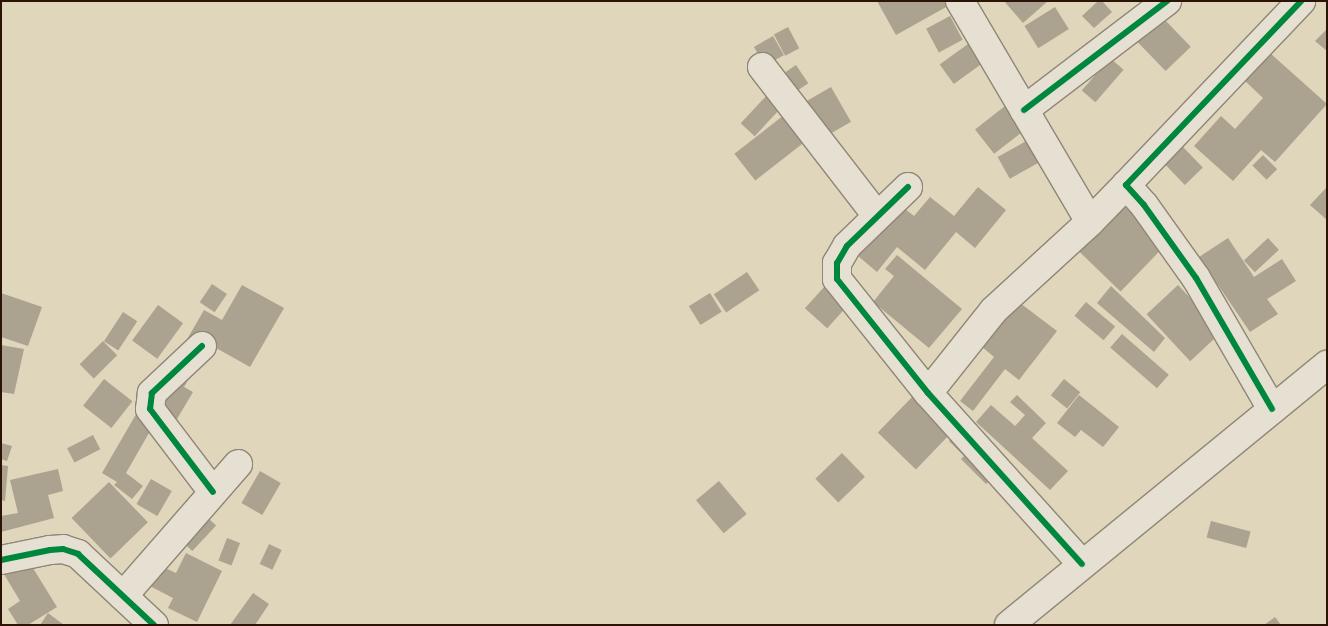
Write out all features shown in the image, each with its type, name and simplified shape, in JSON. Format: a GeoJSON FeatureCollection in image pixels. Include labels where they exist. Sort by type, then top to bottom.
{"type":"FeatureCollection","features":[{"type":"Feature","properties":{"kind":"street"},"geometry":{"type":"LineString","coordinates":[[960,1],[1090,222]]}},
{"type":"Feature","properties":{"kind":"street"},"geometry":{"type":"LineString","coordinates":[[1024,110],[1167,1]]}},
{"type":"Feature","properties":{"kind":"street"},"geometry":{"type":"LineString","coordinates":[[928,393],[994,310],[1090,222],[1301,1]]}},
{"type":"Feature","properties":{"kind":"street"},"geometry":{"type":"LineString","coordinates":[[762,67],[877,216]]}},
{"type":"Feature","properties":{"kind":"street"},"geometry":{"type":"LineString","coordinates":[[1126,185],[1144,205],[1196,278],[1272,409]]}},
{"type":"Feature","properties":{"kind":"street"},"geometry":{"type":"LineString","coordinates":[[908,187],[848,246],[837,264],[837,279],[928,393],[1082,564]]}},
{"type":"Feature","properties":{"kind":"street"},"geometry":{"type":"LineString","coordinates":[[202,346],[152,393],[150,409],[213,492]]}},
{"type":"Feature","properties":{"kind":"street"},"geometry":{"type":"LineString","coordinates":[[1008,625],[1327,365]]}},
{"type":"Feature","properties":{"kind":"street"},"geometry":{"type":"LineString","coordinates":[[123,596],[238,464]]}},
{"type":"Feature","properties":{"kind":"street"},"geometry":{"type":"LineString","coordinates":[[1,560],[64,549],[78,554],[154,625]]}},
{"type":"Feature","properties":{"kind":"building"},"geometry":{"type":"Polygon","coordinates":[[[877,1],[945,1],[948,6],[896,35],[877,1]]]}},
{"type":"Feature","properties":{"kind":"building"},"geometry":{"type":"Polygon","coordinates":[[[1004,1],[1048,1],[1023,23],[1004,1]]]}},
{"type":"Feature","properties":{"kind":"building"},"geometry":{"type":"Polygon","coordinates":[[[1098,1],[1102,1],[1112,12],[1094,28],[1082,16],[1098,1]]]}},
{"type":"Feature","properties":{"kind":"building"},"geometry":{"type":"Polygon","coordinates":[[[1055,7],[1069,29],[1038,48],[1024,26],[1055,7]]]}},
{"type":"Feature","properties":{"kind":"building"},"geometry":{"type":"Polygon","coordinates":[[[950,16],[963,40],[939,53],[926,29],[950,16]]]}},
{"type":"Feature","properties":{"kind":"building"},"geometry":{"type":"Polygon","coordinates":[[[1163,18],[1191,47],[1166,71],[1138,42],[1163,18]]]}},
{"type":"Feature","properties":{"kind":"building"},"geometry":{"type":"Polygon","coordinates":[[[788,27],[799,48],[785,56],[774,35],[788,27]]]}},
{"type":"Feature","properties":{"kind":"building"},"geometry":{"type":"Polygon","coordinates":[[[1327,29],[1327,51],[1315,41],[1327,29]]]}},
{"type":"Feature","properties":{"kind":"building"},"geometry":{"type":"Polygon","coordinates":[[[773,36],[784,55],[765,66],[754,47],[773,36]]]}},
{"type":"Feature","properties":{"kind":"building"},"geometry":{"type":"Polygon","coordinates":[[[968,44],[982,63],[954,84],[940,65],[968,44]]]}},
{"type":"Feature","properties":{"kind":"building"},"geometry":{"type":"Polygon","coordinates":[[[1269,52],[1327,104],[1275,162],[1261,150],[1233,181],[1194,146],[1221,116],[1235,129],[1263,98],[1244,80],[1269,52]]]}},
{"type":"Feature","properties":{"kind":"building"},"geometry":{"type":"Polygon","coordinates":[[[1110,58],[1124,70],[1095,102],[1082,90],[1110,58]]]}},
{"type":"Feature","properties":{"kind":"building"},"geometry":{"type":"Polygon","coordinates":[[[796,65],[808,83],[794,93],[782,75],[796,65]]]}},
{"type":"Feature","properties":{"kind":"building"},"geometry":{"type":"Polygon","coordinates":[[[831,87],[851,122],[821,139],[801,104],[831,87]]]}},
{"type":"Feature","properties":{"kind":"building"},"geometry":{"type":"Polygon","coordinates":[[[768,94],[782,107],[755,136],[741,123],[768,94]]]}},
{"type":"Feature","properties":{"kind":"building"},"geometry":{"type":"Polygon","coordinates":[[[1005,106],[1024,130],[994,154],[975,129],[1005,106]]]}},
{"type":"Feature","properties":{"kind":"building"},"geometry":{"type":"Polygon","coordinates":[[[784,115],[805,142],[755,181],[734,154],[784,115]]]}},
{"type":"Feature","properties":{"kind":"building"},"geometry":{"type":"Polygon","coordinates":[[[1030,139],[1042,161],[1010,179],[998,157],[1030,139]]]}},
{"type":"Feature","properties":{"kind":"building"},"geometry":{"type":"Polygon","coordinates":[[[1182,146],[1203,168],[1185,185],[1164,163],[1182,146]]]}},
{"type":"Feature","properties":{"kind":"building"},"geometry":{"type":"Polygon","coordinates":[[[1263,155],[1277,169],[1267,180],[1252,166],[1263,155]]]}},
{"type":"Feature","properties":{"kind":"building"},"geometry":{"type":"Polygon","coordinates":[[[978,187],[1006,210],[975,248],[956,232],[925,270],[897,247],[877,272],[858,256],[900,205],[914,216],[930,197],[954,216],[978,187]]]}},
{"type":"Feature","properties":{"kind":"building"},"geometry":{"type":"Polygon","coordinates":[[[1327,187],[1327,220],[1310,205],[1327,187]]]}},
{"type":"Feature","properties":{"kind":"building"},"geometry":{"type":"Polygon","coordinates":[[[1119,201],[1165,245],[1121,291],[1075,247],[1119,201]]]}},
{"type":"Feature","properties":{"kind":"building"},"geometry":{"type":"Polygon","coordinates":[[[1228,238],[1254,277],[1282,259],[1296,281],[1267,299],[1278,314],[1250,332],[1199,257],[1228,238]]]}},
{"type":"Feature","properties":{"kind":"building"},"geometry":{"type":"Polygon","coordinates":[[[1268,238],[1279,250],[1255,272],[1244,261],[1268,238]]]}},
{"type":"Feature","properties":{"kind":"building"},"geometry":{"type":"Polygon","coordinates":[[[897,255],[962,309],[929,348],[873,302],[894,276],[885,269],[897,255]]]}},
{"type":"Feature","properties":{"kind":"building"},"geometry":{"type":"Polygon","coordinates":[[[747,272],[759,290],[726,313],[714,294],[747,272]]]}},
{"type":"Feature","properties":{"kind":"building"},"geometry":{"type":"Polygon","coordinates":[[[212,284],[227,294],[215,312],[200,302],[212,284]]]}},
{"type":"Feature","properties":{"kind":"building"},"geometry":{"type":"Polygon","coordinates":[[[242,285],[284,308],[250,367],[209,344],[184,387],[193,392],[164,441],[149,433],[126,473],[143,486],[132,499],[114,485],[117,482],[102,473],[146,397],[152,400],[204,310],[222,320],[242,285]]]}},
{"type":"Feature","properties":{"kind":"building"},"geometry":{"type":"Polygon","coordinates":[[[1178,285],[1222,332],[1190,361],[1147,314],[1178,285]]]}},
{"type":"Feature","properties":{"kind":"building"},"geometry":{"type":"Polygon","coordinates":[[[825,286],[847,306],[827,328],[805,308],[825,286]]]}},
{"type":"Feature","properties":{"kind":"building"},"geometry":{"type":"Polygon","coordinates":[[[1111,286],[1165,338],[1154,352],[1097,303],[1111,286]]]}},
{"type":"Feature","properties":{"kind":"building"},"geometry":{"type":"Polygon","coordinates":[[[1,293],[42,307],[28,346],[1,337],[1,293]]]}},
{"type":"Feature","properties":{"kind":"building"},"geometry":{"type":"Polygon","coordinates":[[[710,293],[722,312],[700,325],[689,306],[710,293]]]}},
{"type":"Feature","properties":{"kind":"building"},"geometry":{"type":"Polygon","coordinates":[[[1016,300],[1057,331],[1019,380],[1005,369],[973,411],[960,401],[994,357],[981,346],[1016,300]]]}},
{"type":"Feature","properties":{"kind":"building"},"geometry":{"type":"Polygon","coordinates":[[[1086,302],[1115,326],[1104,340],[1074,316],[1086,302]]]}},
{"type":"Feature","properties":{"kind":"building"},"geometry":{"type":"Polygon","coordinates":[[[158,305],[183,323],[157,359],[132,341],[158,305]]]}},
{"type":"Feature","properties":{"kind":"building"},"geometry":{"type":"Polygon","coordinates":[[[123,312],[137,321],[118,351],[104,341],[123,312]]]}},
{"type":"Feature","properties":{"kind":"building"},"geometry":{"type":"Polygon","coordinates":[[[1122,334],[1169,375],[1157,388],[1110,348],[1122,334]]]}},
{"type":"Feature","properties":{"kind":"building"},"geometry":{"type":"Polygon","coordinates":[[[103,341],[117,355],[94,378],[80,364],[103,341]]]}},
{"type":"Feature","properties":{"kind":"building"},"geometry":{"type":"Polygon","coordinates":[[[1,345],[24,349],[14,394],[1,392],[1,345]]]}},
{"type":"Feature","properties":{"kind":"building"},"geometry":{"type":"Polygon","coordinates":[[[104,379],[132,401],[111,428],[83,406],[104,379]]]}},
{"type":"Feature","properties":{"kind":"building"},"geometry":{"type":"Polygon","coordinates":[[[1064,379],[1080,392],[1067,409],[1051,395],[1064,379]]]}},
{"type":"Feature","properties":{"kind":"building"},"geometry":{"type":"Polygon","coordinates":[[[916,393],[954,430],[916,469],[878,433],[916,393]]]}},
{"type":"Feature","properties":{"kind":"building"},"geometry":{"type":"Polygon","coordinates":[[[1017,395],[1046,423],[1032,438],[1068,471],[1050,490],[976,422],[991,405],[1015,426],[1025,415],[1010,402],[1017,395]]]}},
{"type":"Feature","properties":{"kind":"building"},"geometry":{"type":"Polygon","coordinates":[[[1079,395],[1119,427],[1103,447],[1081,430],[1075,437],[1057,423],[1079,395]]]}},
{"type":"Feature","properties":{"kind":"building"},"geometry":{"type":"Polygon","coordinates":[[[957,433],[997,473],[986,484],[961,459],[964,456],[949,441],[957,433]]]}},
{"type":"Feature","properties":{"kind":"building"},"geometry":{"type":"Polygon","coordinates":[[[93,435],[100,449],[74,462],[67,448],[93,435]]]}},
{"type":"Feature","properties":{"kind":"building"},"geometry":{"type":"Polygon","coordinates":[[[1,443],[12,446],[7,461],[1,459],[1,443]]]}},
{"type":"Feature","properties":{"kind":"building"},"geometry":{"type":"Polygon","coordinates":[[[842,453],[865,477],[838,502],[815,479],[842,453]]]}},
{"type":"Feature","properties":{"kind":"building"},"geometry":{"type":"Polygon","coordinates":[[[1,465],[8,466],[5,501],[1,500],[1,465]]]}},
{"type":"Feature","properties":{"kind":"building"},"geometry":{"type":"Polygon","coordinates":[[[58,469],[63,491],[48,495],[54,518],[1,532],[1,516],[18,513],[10,480],[58,469]]]}},
{"type":"Feature","properties":{"kind":"building"},"geometry":{"type":"Polygon","coordinates":[[[260,471],[281,483],[262,515],[241,503],[260,471]]]}},
{"type":"Feature","properties":{"kind":"building"},"geometry":{"type":"Polygon","coordinates":[[[151,479],[172,491],[157,516],[136,504],[151,479]]]}},
{"type":"Feature","properties":{"kind":"building"},"geometry":{"type":"Polygon","coordinates":[[[719,481],[747,514],[724,533],[696,500],[719,481]]]}},
{"type":"Feature","properties":{"kind":"building"},"geometry":{"type":"Polygon","coordinates":[[[109,482],[148,522],[110,558],[72,518],[109,482]]]}},
{"type":"Feature","properties":{"kind":"building"},"geometry":{"type":"Polygon","coordinates":[[[192,503],[216,526],[192,551],[168,529],[192,503]]]}},
{"type":"Feature","properties":{"kind":"building"},"geometry":{"type":"Polygon","coordinates":[[[1211,521],[1251,532],[1246,548],[1207,537],[1211,521]]]}},
{"type":"Feature","properties":{"kind":"building"},"geometry":{"type":"Polygon","coordinates":[[[227,538],[240,543],[231,565],[218,560],[227,538]]]}},
{"type":"Feature","properties":{"kind":"building"},"geometry":{"type":"Polygon","coordinates":[[[269,544],[282,550],[272,570],[260,564],[269,544]]]}},
{"type":"Feature","properties":{"kind":"building"},"geometry":{"type":"Polygon","coordinates":[[[186,553],[222,571],[197,622],[168,608],[173,598],[142,582],[152,562],[176,573],[186,553]]]}},
{"type":"Feature","properties":{"kind":"building"},"geometry":{"type":"Polygon","coordinates":[[[28,560],[57,607],[28,625],[18,625],[8,609],[20,601],[4,574],[28,560]]]}},
{"type":"Feature","properties":{"kind":"building"},"geometry":{"type":"Polygon","coordinates":[[[253,593],[269,604],[255,625],[230,625],[253,593]]]}},
{"type":"Feature","properties":{"kind":"building"},"geometry":{"type":"Polygon","coordinates":[[[48,613],[64,625],[40,625],[48,613]]]}},
{"type":"Feature","properties":{"kind":"building"},"geometry":{"type":"Polygon","coordinates":[[[1275,617],[1281,625],[1264,625],[1275,617]]]}},
{"type":"Feature","properties":{"kind":"cycle path"},"geometry":{"type":"LineString","coordinates":[[1024,110],[1167,1]]}},
{"type":"Feature","properties":{"kind":"cycle path"},"geometry":{"type":"LineString","coordinates":[[1272,409],[1196,278],[1144,205],[1126,185],[1301,1]]}},
{"type":"Feature","properties":{"kind":"cycle path"},"geometry":{"type":"LineString","coordinates":[[908,187],[847,246],[837,263],[837,279],[928,393],[1082,564]]}},
{"type":"Feature","properties":{"kind":"cycle path"},"geometry":{"type":"LineString","coordinates":[[202,346],[152,393],[150,409],[213,492]]}},
{"type":"Feature","properties":{"kind":"cycle path"},"geometry":{"type":"LineString","coordinates":[[1,560],[50,550],[63,549],[78,554],[154,625]]}}]}
